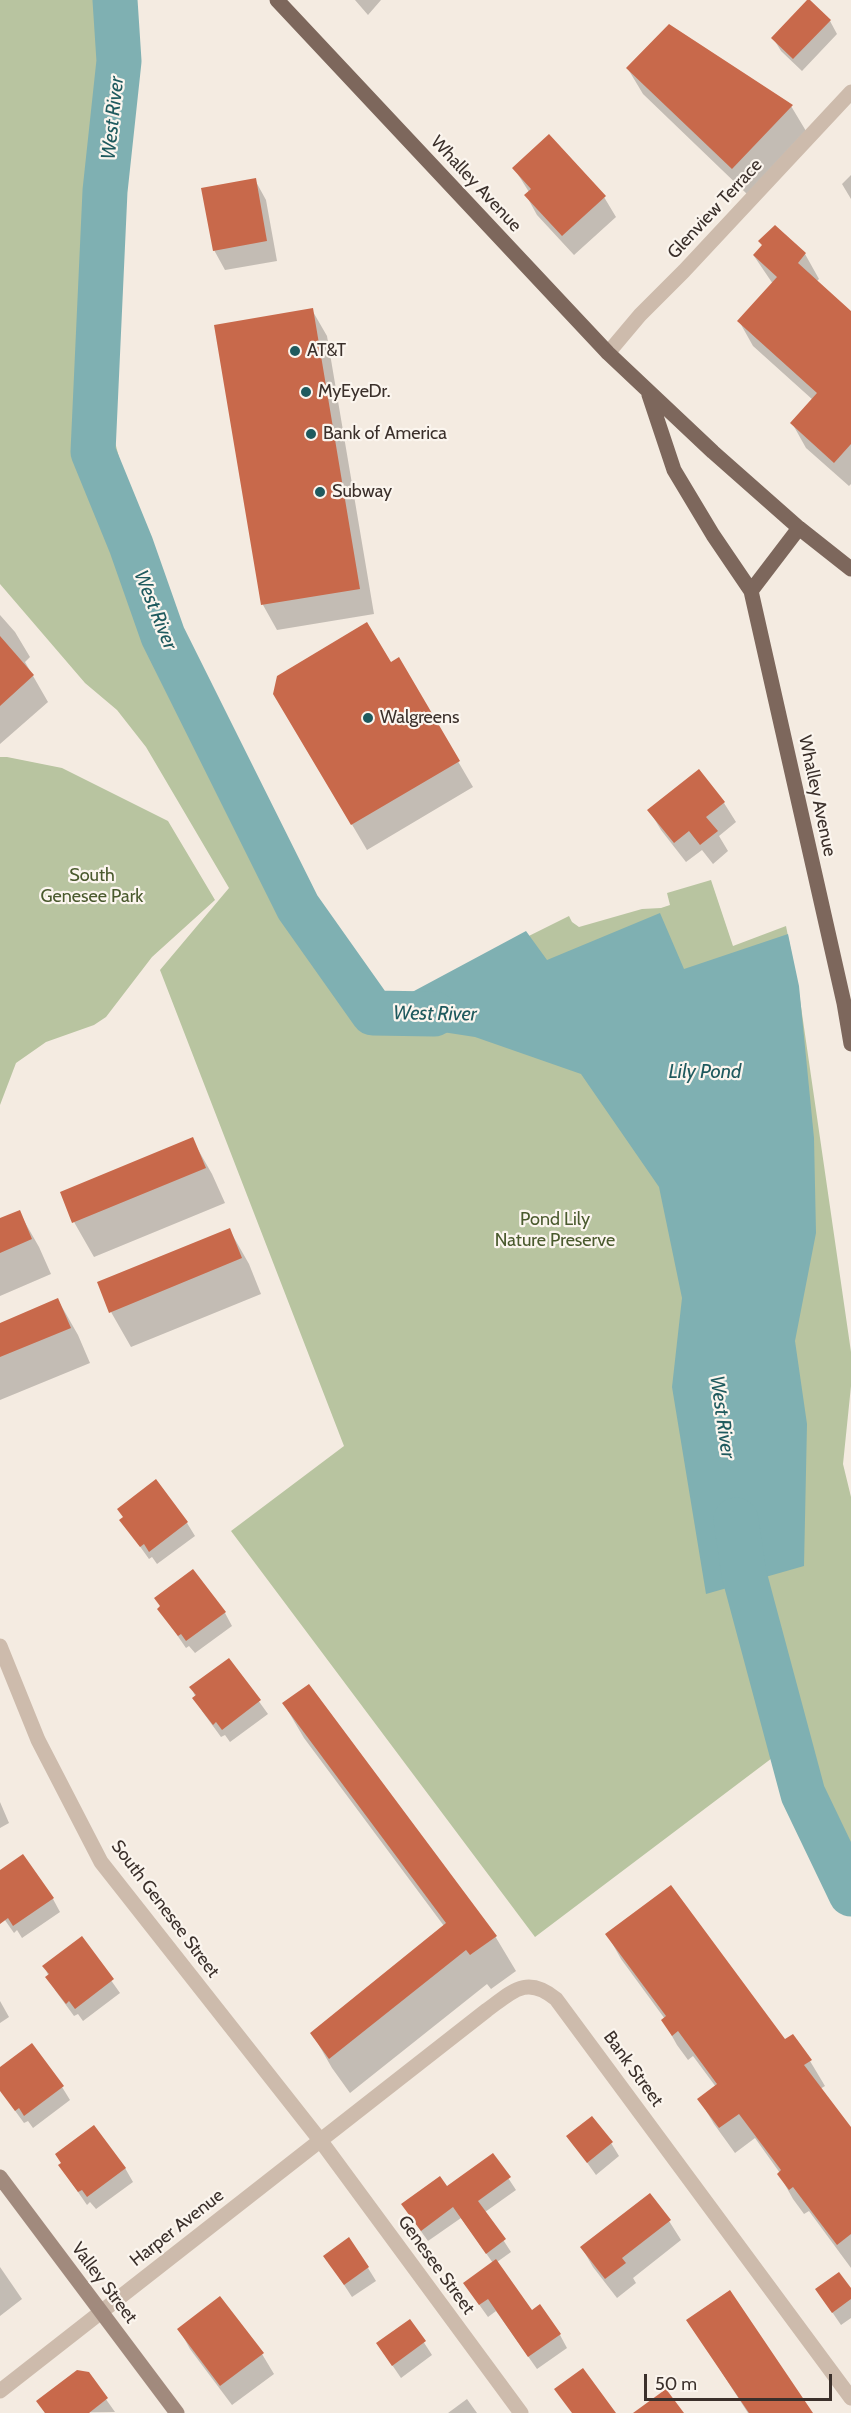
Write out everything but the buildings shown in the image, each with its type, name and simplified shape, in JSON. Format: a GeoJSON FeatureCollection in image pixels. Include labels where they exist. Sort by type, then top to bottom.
{"type":"FeatureCollection","features":[{"type":"Feature","properties":{"kind":"main road","name":"Whalley Avenue"},"geometry":{"type":"LineString","coordinates":[[278,0],[608,353],[799,528],[851,569]]}},
{"type":"Feature","properties":{"kind":"main road","name":"Whalley Avenue"},"geometry":{"type":"LineString","coordinates":[[648,392],[674,470],[713,535],[751,591],[844,1003],[851,1044]]}},
{"type":"Feature","properties":{"kind":"main road"},"geometry":{"type":"LineString","coordinates":[[751,591],[799,528]]}},
{"type":"Feature","properties":{"kind":"street","name":"Glenview Terrace"},"geometry":{"type":"LineString","coordinates":[[608,353],[640,315],[851,92]]}},
{"type":"Feature","properties":{"kind":"street","name":"South Genesee Street"},"geometry":{"type":"LineString","coordinates":[[0,1646],[38,1740],[100,1862],[320,2140]]}},
{"type":"Feature","properties":{"kind":"street","name":"Bank Street"},"geometry":{"type":"LineString","coordinates":[[320,2140],[512,1992],[526,1985],[543,1988],[556,1998],[851,2398]]}},
{"type":"Feature","properties":{"kind":"street","name":"Harper Avenue"},"geometry":{"type":"LineString","coordinates":[[0,2391],[320,2140]]}},
{"type":"Feature","properties":{"kind":"street","name":"Genesee Street"},"geometry":{"type":"LineString","coordinates":[[320,2140],[521,2413]]}},
{"type":"Feature","properties":{"kind":"street","name":"Valley Street"},"geometry":{"type":"LineString","coordinates":[[0,2177],[177,2413]]}},
{"type":"Feature","properties":{"kind":"green space","name":"Pond Lily Nature Preserve"},"geometry":{"type":"Polygon","coordinates":[[[0,0],[93,0],[115,32],[121,74],[115,442],[155,597],[238,769],[276,834],[358,1021],[569,916],[572,922],[579,927],[642,909],[661,908],[670,905],[667,893],[711,880],[733,946],[786,926],[798,986],[851,1352],[851,1386],[843,1464],[851,1497],[851,1892],[817,1841],[808,1808],[802,1767],[788,1746],[535,1937],[231,1531],[344,1446],[160,970],[229,888],[146,747],[117,710],[85,683],[0,584],[0,0]]]}},
{"type":"Feature","properties":{"kind":"green space","name":"South Genesee Park"},"geometry":{"type":"Polygon","coordinates":[[[0,757],[62,768],[168,821],[215,900],[152,957],[106,1017],[94,1025],[46,1042],[16,1063],[0,1105],[0,757]]]}},
{"type":"Feature","properties":{"kind":"water","name":"Lily Pond"},"geometry":{"type":"Polygon","coordinates":[[[660,913],[684,969],[788,934],[799,986],[814,1138],[816,1233],[795,1341],[807,1424],[804,1566],[706,1594],[672,1387],[682,1298],[659,1187],[581,1074],[475,1037],[358,1019],[526,931],[547,960],[660,913]]]}},
{"type":"Feature","properties":{"kind":"waterway","name":"West River"},"geometry":{"type":"LineString","coordinates":[[115,0],[119,61],[105,191],[93,452],[131,545],[163,636],[298,907],[373,1013],[434,1014]]}},
{"type":"Feature","properties":{"kind":"waterway","name":"West River"},"geometry":{"type":"LineString","coordinates":[[736,1520],[744,1574],[803,1794],[851,1894]]}},
{"type":"Feature","properties":{"kind":"place","name":"AT&T"},"geometry":{"type":"Point","coordinates":[295,351]}},
{"type":"Feature","properties":{"kind":"place","name":"MyEyeDr."},"geometry":{"type":"Point","coordinates":[306,392]}},
{"type":"Feature","properties":{"kind":"place","name":"Bank of America"},"geometry":{"type":"Point","coordinates":[311,434]}},
{"type":"Feature","properties":{"kind":"place","name":"Subway"},"geometry":{"type":"Point","coordinates":[320,492]}},
{"type":"Feature","properties":{"kind":"place","name":"Walgreens"},"geometry":{"type":"Point","coordinates":[368,718]}}]}
